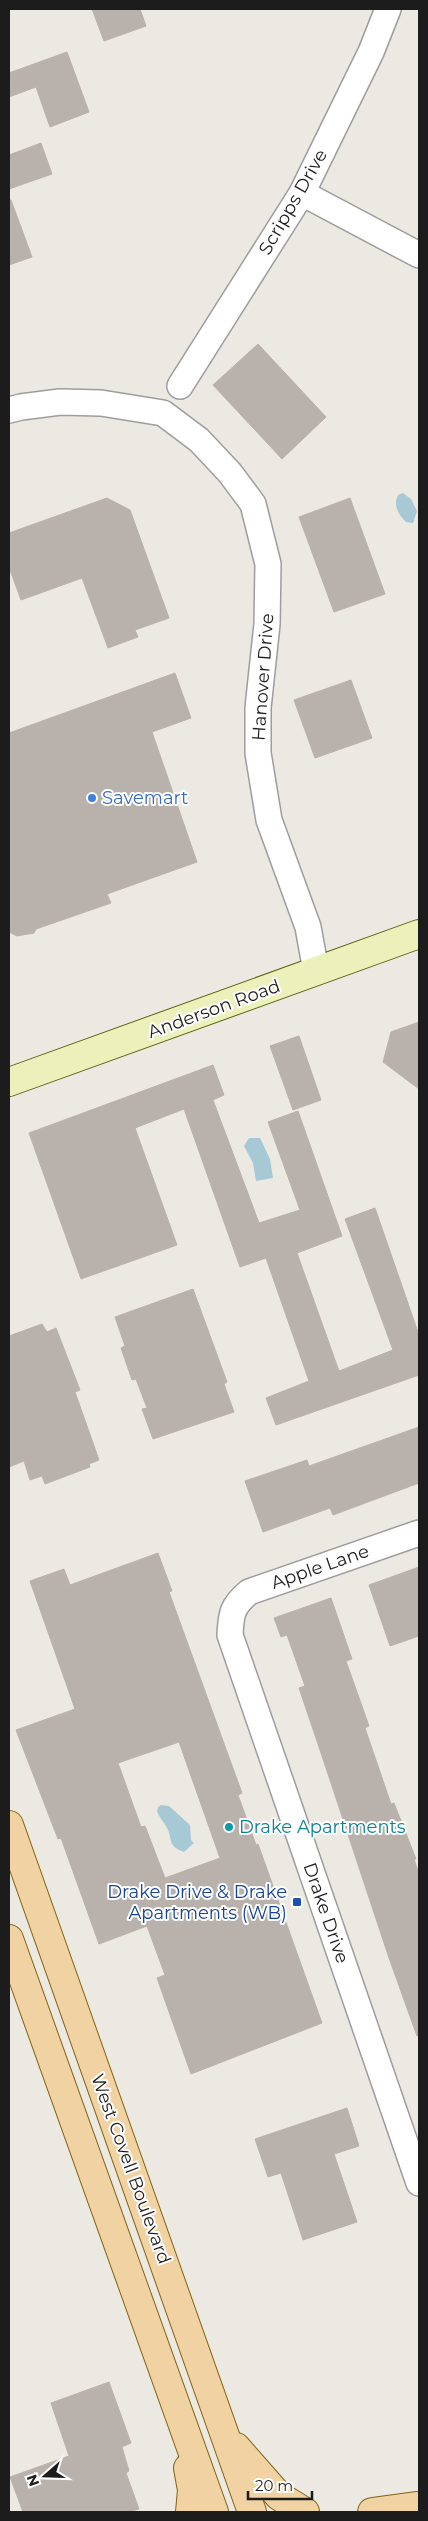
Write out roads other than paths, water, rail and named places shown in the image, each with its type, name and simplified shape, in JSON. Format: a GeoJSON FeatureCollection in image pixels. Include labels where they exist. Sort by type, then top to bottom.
{"type":"FeatureCollection","features":[{"type":"Feature","properties":{"kind":"main road","name":"Anderson Road"},"geometry":{"type":"LineString","coordinates":[[9,1082],[419,934]]}},
{"type":"Feature","properties":{"kind":"main road","name":"West Covell Boulevard"},"geometry":{"type":"LineString","coordinates":[[9,1825],[252,2512]]}},
{"type":"Feature","properties":{"kind":"main road","name":"West Covell Boulevard"},"geometry":{"type":"LineString","coordinates":[[9,1939],[214,2512]]}},
{"type":"Feature","properties":{"kind":"main road"},"geometry":{"type":"LineString","coordinates":[[180,2415],[192,2490],[190,2512]]}},
{"type":"Feature","properties":{"kind":"main road"},"geometry":{"type":"LineString","coordinates":[[226,2436],[279,2496],[305,2512]]}},
{"type":"Feature","properties":{"kind":"main road"},"geometry":{"type":"LineString","coordinates":[[372,2512],[410,2509]]}},
{"type":"Feature","properties":{"kind":"street","name":"Scripps Drive"},"geometry":{"type":"LineString","coordinates":[[180,386],[302,193],[371,52],[388,9]]}},
{"type":"Feature","properties":{"kind":"street"},"geometry":{"type":"LineString","coordinates":[[302,193],[419,255]]}},
{"type":"Feature","properties":{"kind":"street","name":"Hanover Drive"},"geometry":{"type":"LineString","coordinates":[[15,408],[60,402],[101,403],[163,413],[199,440],[230,473],[253,504],[268,564],[267,624],[258,708],[258,753],[269,820],[308,927],[316,972]]}},
{"type":"Feature","properties":{"kind":"street","name":"Apple Lane"},"geometry":{"type":"LineString","coordinates":[[230,1614],[239,1600],[249,1592],[419,1533]]}},
{"type":"Feature","properties":{"kind":"street","name":"Drake Drive"},"geometry":{"type":"LineString","coordinates":[[230,1614],[232,1643],[419,2182]]}},
{"type":"Feature","properties":{"kind":"water"},"geometry":{"type":"Polygon","coordinates":[[[403,493],[411,499],[417,511],[413,523],[406,522],[397,510],[398,495],[403,493]]]}},
{"type":"Feature","properties":{"kind":"water"},"geometry":{"type":"Polygon","coordinates":[[[249,1138],[260,1138],[270,1159],[273,1178],[256,1181],[253,1163],[244,1146],[249,1138]]]}},
{"type":"Feature","properties":{"kind":"water"},"geometry":{"type":"Polygon","coordinates":[[[161,1805],[169,1806],[190,1825],[191,1840],[194,1843],[184,1852],[175,1847],[171,1842],[166,1826],[157,1811],[161,1805]]]}},
{"type":"Feature","properties":{"kind":"place","name":"Savemart"},"geometry":{"type":"Point","coordinates":[92,798]}},
{"type":"Feature","properties":{"kind":"place","name":"Drake Apartments"},"geometry":{"type":"Point","coordinates":[229,1827]}},
{"type":"Feature","properties":{"kind":"place","name":"Drake Drive & Drake Apartments (WB)"},"geometry":{"type":"Point","coordinates":[297,1902]}}]}
